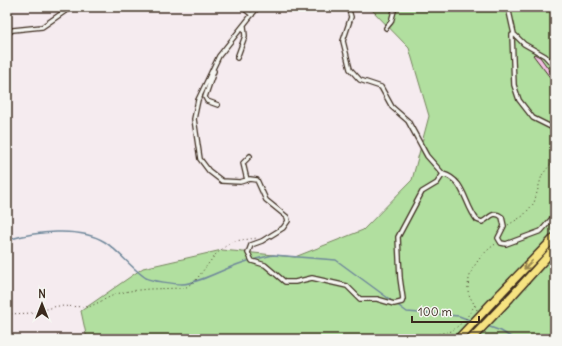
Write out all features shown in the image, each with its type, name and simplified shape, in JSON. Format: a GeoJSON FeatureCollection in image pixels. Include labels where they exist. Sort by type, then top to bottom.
{"type":"FeatureCollection","features":[{"type":"Feature","properties":{"kind":"highway"},"geometry":{"type":"LineString","coordinates":[[458,339],[555,237]]}},
{"type":"Feature","properties":{"kind":"highway"},"geometry":{"type":"LineString","coordinates":[[472,339],[555,248]]}},
{"type":"Feature","properties":{"kind":"street"},"geometry":{"type":"LineString","coordinates":[[7,33],[13,30],[42,27],[71,7]]}},
{"type":"Feature","properties":{"kind":"street"},"geometry":{"type":"LineString","coordinates":[[242,7],[252,15]]}},
{"type":"Feature","properties":{"kind":"street"},"geometry":{"type":"LineString","coordinates":[[258,7],[222,51],[198,100],[194,113],[195,132],[200,159],[210,171],[222,181],[240,182],[253,178],[257,180],[266,200],[285,215],[288,220],[283,228],[251,245],[248,250],[252,261],[265,265],[285,282],[317,279],[337,285],[347,286],[360,299],[377,299],[394,304],[400,303],[403,299],[399,271],[398,237],[422,192],[437,183],[443,174]]}},
{"type":"Feature","properties":{"kind":"street"},"geometry":{"type":"LineString","coordinates":[[348,7],[351,17],[343,41],[351,71],[360,80],[381,87],[392,107],[408,121],[427,156],[443,174],[454,178],[459,184],[467,203],[477,220],[482,222],[489,215],[497,214],[502,217],[504,226],[498,235],[499,241],[506,244],[538,233],[544,229],[555,215]]}},
{"type":"Feature","properties":{"kind":"street"},"geometry":{"type":"LineString","coordinates":[[386,28],[391,22],[395,7]]}},
{"type":"Feature","properties":{"kind":"street"},"geometry":{"type":"LineString","coordinates":[[508,7],[514,34],[512,37],[515,58],[514,85],[519,100],[533,118],[555,129]]}},
{"type":"Feature","properties":{"kind":"street"},"geometry":{"type":"LineString","coordinates":[[237,58],[245,36],[244,26]]}},
{"type":"Feature","properties":{"kind":"street"},"geometry":{"type":"LineString","coordinates":[[514,34],[524,44],[540,51],[555,67]]}},
{"type":"Feature","properties":{"kind":"street"},"geometry":{"type":"LineString","coordinates":[[214,66],[213,76],[205,97],[207,101],[218,105]]}},
{"type":"Feature","properties":{"kind":"street"},"geometry":{"type":"LineString","coordinates":[[247,180],[242,163],[250,156]]}},
{"type":"Feature","properties":{"kind":"street"},"geometry":{"type":"LineString","coordinates":[[555,167],[555,182]]}},
{"type":"Feature","properties":{"kind":"path"},"geometry":{"type":"LineString","coordinates":[[504,226],[517,221],[531,208],[537,198],[542,175],[555,157]]}},
{"type":"Feature","properties":{"kind":"path"},"geometry":{"type":"LineString","coordinates":[[7,314],[34,313],[57,306],[89,307],[116,294],[149,289],[185,288],[196,280],[215,255],[227,245],[244,239],[268,237]]}},
{"type":"Feature","properties":{"kind":"path"},"geometry":{"type":"LineString","coordinates":[[415,339],[452,331],[465,320],[475,304],[468,291],[471,271],[485,251],[499,241]]}},
{"type":"Feature","properties":{"kind":"green space"},"geometry":{"type":"Polygon","coordinates":[[[369,7],[555,7],[555,339],[87,339],[81,311],[143,268],[222,250],[295,257],[363,230],[412,180],[429,116],[409,48],[369,7]]]}},
{"type":"Feature","properties":{"kind":"building"},"geometry":{"type":"Polygon","coordinates":[[[534,54],[540,57],[555,78],[552,80],[533,55],[534,54]]]}},
{"type":"Feature","properties":{"kind":"waterway"},"geometry":{"type":"LineString","coordinates":[[7,240],[30,235],[57,232],[70,232],[95,237],[116,250],[135,270],[146,278],[182,284],[198,281],[248,261]]}},
{"type":"Feature","properties":{"kind":"waterway"},"geometry":{"type":"LineString","coordinates":[[256,259],[273,255],[336,260],[407,312],[459,316],[472,321]]}},
{"type":"Feature","properties":{"kind":"waterway"},"geometry":{"type":"LineString","coordinates":[[487,326],[501,331],[514,339]]}}]}
